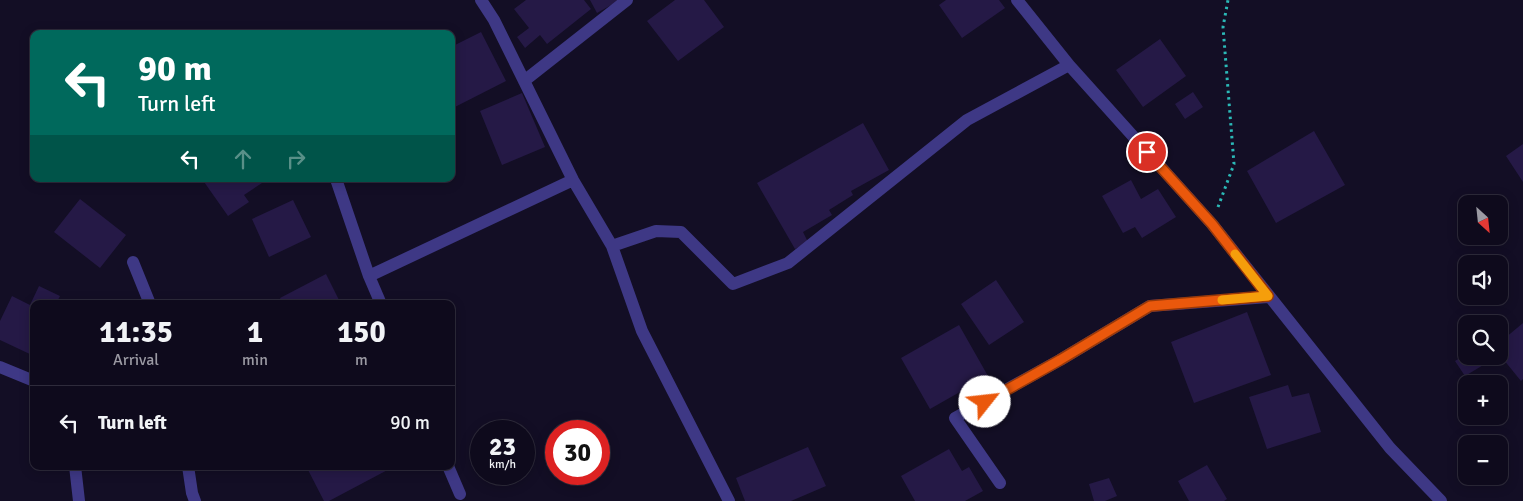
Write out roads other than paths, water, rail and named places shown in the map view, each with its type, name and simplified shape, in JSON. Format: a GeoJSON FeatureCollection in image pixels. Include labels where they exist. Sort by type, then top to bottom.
{"type":"FeatureCollection","features":[{"type":"Feature","properties":{"kind":"street"},"geometry":{"type":"LineString","coordinates":[[481,0],[494,20],[573,180],[612,246],[642,330],[729,501]]}},
{"type":"Feature","properties":{"kind":"street"},"geometry":{"type":"LineString","coordinates":[[524,81],[627,0]]}},
{"type":"Feature","properties":{"kind":"street"},"geometry":{"type":"LineString","coordinates":[[1017,0],[1069,65],[1212,224],[1390,448],[1441,501]]}},
{"type":"Feature","properties":{"kind":"street"},"geometry":{"type":"LineString","coordinates":[[612,246],[656,232],[681,232],[733,284],[788,263],[967,120],[1069,65]]}},
{"type":"Feature","properties":{"kind":"street"},"geometry":{"type":"LineString","coordinates":[[369,276],[573,180]]}},
{"type":"Feature","properties":{"kind":"street"},"geometry":{"type":"LineString","coordinates":[[337,182],[369,276],[379,300]]}},
{"type":"Feature","properties":{"kind":"street"},"geometry":{"type":"LineString","coordinates":[[133,262],[148,300]]}},
{"type":"Feature","properties":{"kind":"street"},"geometry":{"type":"LineString","coordinates":[[1000,483],[955,418],[1060,360],[1150,306],[1268,296]]}},
{"type":"Feature","properties":{"kind":"street"},"geometry":{"type":"LineString","coordinates":[[0,368],[30,379]]}},
{"type":"Feature","properties":{"kind":"street"},"geometry":{"type":"LineString","coordinates":[[75,470],[79,501]]}},
{"type":"Feature","properties":{"kind":"street"},"geometry":{"type":"LineString","coordinates":[[189,470],[195,501]]}},
{"type":"Feature","properties":{"kind":"street"},"geometry":{"type":"LineString","coordinates":[[450,470],[460,494]]}}]}
